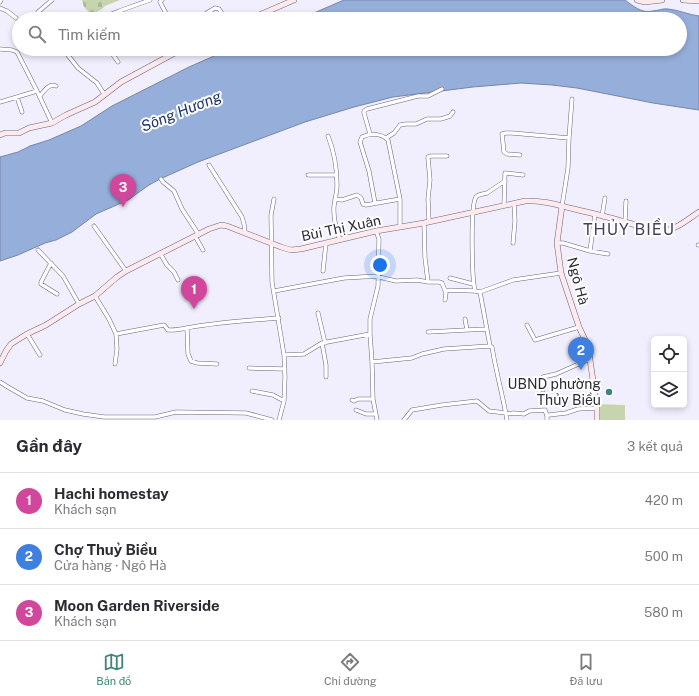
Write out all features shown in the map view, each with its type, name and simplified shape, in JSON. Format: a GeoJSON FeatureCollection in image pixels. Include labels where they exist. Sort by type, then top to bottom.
{"type":"FeatureCollection","features":[{"type":"Feature","properties":{"kind":"street"},"geometry":{"type":"LineString","coordinates":[[38,12],[52,0]]}},
{"type":"Feature","properties":{"kind":"street"},"geometry":{"type":"LineString","coordinates":[[115,12],[150,0]]}},
{"type":"Feature","properties":{"kind":"street"},"geometry":{"type":"LineString","coordinates":[[266,12],[294,0]]}},
{"type":"Feature","properties":{"kind":"street"},"geometry":{"type":"LineString","coordinates":[[637,0],[645,2],[662,0]]}},
{"type":"Feature","properties":{"kind":"street"},"geometry":{"type":"LineString","coordinates":[[683,0],[699,1]]}},
{"type":"Feature","properties":{"kind":"street"},"geometry":{"type":"LineString","coordinates":[[160,1],[165,12]]}},
{"type":"Feature","properties":{"kind":"street"},"geometry":{"type":"LineString","coordinates":[[0,8],[12,15]]}},
{"type":"Feature","properties":{"kind":"street"},"geometry":{"type":"LineString","coordinates":[[208,12],[217,8],[222,12]]}},
{"type":"Feature","properties":{"kind":"street"},"geometry":{"type":"LineString","coordinates":[[0,49],[12,50]]}},
{"type":"Feature","properties":{"kind":"street"},"geometry":{"type":"LineString","coordinates":[[19,56],[52,123]]}},
{"type":"Feature","properties":{"kind":"street"},"geometry":{"type":"LineString","coordinates":[[69,56],[78,68],[96,83],[104,94]]}},
{"type":"Feature","properties":{"kind":"street"},"geometry":{"type":"LineString","coordinates":[[114,56],[118,62]]}},
{"type":"Feature","properties":{"kind":"street"},"geometry":{"type":"LineString","coordinates":[[0,135],[5,133],[19,133],[28,128],[52,123],[95,102],[121,82],[169,56]]}},
{"type":"Feature","properties":{"kind":"street"},"geometry":{"type":"LineString","coordinates":[[40,96],[51,85],[56,86]]}},
{"type":"Feature","properties":{"kind":"street"},"geometry":{"type":"LineString","coordinates":[[370,134],[364,113],[367,109],[418,96],[428,96],[442,89]]}},
{"type":"Feature","properties":{"kind":"street"},"geometry":{"type":"LineString","coordinates":[[0,102],[37,91]]}},
{"type":"Feature","properties":{"kind":"street"},"geometry":{"type":"LineString","coordinates":[[17,97],[22,112]]}},
{"type":"Feature","properties":{"kind":"street","name":"Ngô Hà"},"geometry":{"type":"LineString","coordinates":[[572,99],[568,168],[557,243],[560,273],[579,327],[588,346],[597,420]]}},
{"type":"Feature","properties":{"kind":"street"},"geometry":{"type":"LineString","coordinates":[[386,138],[394,133],[400,125],[416,124],[427,119],[450,116],[453,112]]}},
{"type":"Feature","properties":{"kind":"street"},"geometry":{"type":"LineString","coordinates":[[520,154],[507,154],[504,152],[502,134],[512,133],[569,138]]}},
{"type":"Feature","properties":{"kind":"street"},"geometry":{"type":"LineString","coordinates":[[375,203],[369,171],[360,142],[362,137],[370,134],[379,135],[386,138],[389,143],[400,199],[400,227]]}},
{"type":"Feature","properties":{"kind":"street"},"geometry":{"type":"LineString","coordinates":[[328,136],[332,149],[337,185],[334,206],[334,222],[340,240]]}},
{"type":"Feature","properties":{"kind":"street"},"geometry":{"type":"LineString","coordinates":[[428,282],[426,263],[426,222],[430,180],[428,158],[429,156],[447,156]]}},
{"type":"Feature","properties":{"kind":"street"},"geometry":{"type":"LineString","coordinates":[[210,165],[242,217],[244,233]]}},
{"type":"Feature","properties":{"kind":"street"},"geometry":{"type":"LineString","coordinates":[[504,205],[506,173],[524,175]]}},
{"type":"Feature","properties":{"kind":"street"},"geometry":{"type":"LineString","coordinates":[[308,175],[336,175]]}},
{"type":"Feature","properties":{"kind":"street"},"geometry":{"type":"LineString","coordinates":[[161,179],[162,182],[174,191],[203,250]]}},
{"type":"Feature","properties":{"kind":"street"},"geometry":{"type":"LineString","coordinates":[[475,291],[473,284],[473,212],[475,198],[505,181]]}},
{"type":"Feature","properties":{"kind":"street"},"geometry":{"type":"LineString","coordinates":[[336,199],[342,200],[357,195],[361,198],[364,204],[400,199]]}},
{"type":"Feature","properties":{"kind":"street"},"geometry":{"type":"LineString","coordinates":[[602,216],[605,198]]}},
{"type":"Feature","properties":{"kind":"street"},"geometry":{"type":"LineString","coordinates":[[274,200],[271,215],[272,282],[279,318],[285,369],[284,401],[278,420]]}},
{"type":"Feature","properties":{"kind":"street","name":"Bùi Thị Xuân"},"geometry":{"type":"LineString","coordinates":[[0,363],[6,350],[11,344],[95,296],[126,271],[209,229],[221,225],[292,250],[525,201],[535,201],[562,206],[662,231],[682,223],[699,212]]}},
{"type":"Feature","properties":{"kind":"street"},"geometry":{"type":"LineString","coordinates":[[625,222],[626,201]]}},
{"type":"Feature","properties":{"kind":"street"},"geometry":{"type":"LineString","coordinates":[[513,243],[515,220],[514,203]]}},
{"type":"Feature","properties":{"kind":"street"},"geometry":{"type":"LineString","coordinates":[[590,251],[595,214]]}},
{"type":"Feature","properties":{"kind":"street"},"geometry":{"type":"LineString","coordinates":[[94,226],[126,271]]}},
{"type":"Feature","properties":{"kind":"street"},"geometry":{"type":"LineString","coordinates":[[376,232],[379,239],[378,286],[370,319],[370,334],[373,399],[377,420]]}},
{"type":"Feature","properties":{"kind":"street"},"geometry":{"type":"LineString","coordinates":[[323,271],[326,243]]}},
{"type":"Feature","properties":{"kind":"street"},"geometry":{"type":"LineString","coordinates":[[557,243],[563,243],[590,251],[608,254]]}},
{"type":"Feature","properties":{"kind":"street"},"geometry":{"type":"LineString","coordinates":[[38,250],[63,276],[79,304]]}},
{"type":"Feature","properties":{"kind":"street"},"geometry":{"type":"LineString","coordinates":[[160,253],[178,280]]}},
{"type":"Feature","properties":{"kind":"street"},"geometry":{"type":"LineString","coordinates":[[51,263],[41,284],[57,294]]}},
{"type":"Feature","properties":{"kind":"street"},"geometry":{"type":"LineString","coordinates":[[445,290],[480,292],[513,280],[560,273]]}},
{"type":"Feature","properties":{"kind":"street"},"geometry":{"type":"LineString","coordinates":[[274,292],[344,278],[378,276],[396,281],[417,280],[442,283],[445,290],[445,300]]}},
{"type":"Feature","properties":{"kind":"street"},"geometry":{"type":"LineString","coordinates":[[450,278],[473,284]]}},
{"type":"Feature","properties":{"kind":"street"},"geometry":{"type":"LineString","coordinates":[[480,292],[486,329],[490,346],[492,347],[507,420]]}},
{"type":"Feature","properties":{"kind":"street"},"geometry":{"type":"LineString","coordinates":[[95,296],[116,334],[117,349],[115,364]]}},
{"type":"Feature","properties":{"kind":"street"},"geometry":{"type":"LineString","coordinates":[[318,313],[324,343],[326,377]]}},
{"type":"Feature","properties":{"kind":"street"},"geometry":{"type":"LineString","coordinates":[[116,334],[164,325],[168,330],[172,331],[249,320],[279,318]]}},
{"type":"Feature","properties":{"kind":"street"},"geometry":{"type":"LineString","coordinates":[[465,319],[467,330]]}},
{"type":"Feature","properties":{"kind":"street"},"geometry":{"type":"LineString","coordinates":[[528,325],[535,340],[579,327]]}},
{"type":"Feature","properties":{"kind":"street"},"geometry":{"type":"LineString","coordinates":[[187,328],[188,354],[191,360],[197,363],[217,364]]}},
{"type":"Feature","properties":{"kind":"street"},"geometry":{"type":"LineString","coordinates":[[428,332],[486,329]]}},
{"type":"Feature","properties":{"kind":"street"},"geometry":{"type":"LineString","coordinates":[[27,334],[40,355]]}},
{"type":"Feature","properties":{"kind":"street"},"geometry":{"type":"LineString","coordinates":[[284,355],[304,354],[324,343],[370,334]]}},
{"type":"Feature","properties":{"kind":"street"},"geometry":{"type":"LineString","coordinates":[[372,362],[412,358],[444,349],[490,346]]}},
{"type":"Feature","properties":{"kind":"street"},"geometry":{"type":"LineString","coordinates":[[543,390],[543,377],[556,374],[590,359]]}},
{"type":"Feature","properties":{"kind":"street"},"geometry":{"type":"LineString","coordinates":[[249,368],[285,369]]}},
{"type":"Feature","properties":{"kind":"street"},"geometry":{"type":"LineString","coordinates":[[0,382],[27,398],[43,400],[65,410],[104,417],[156,417],[176,412],[246,413],[272,420]]}},
{"type":"Feature","properties":{"kind":"street"},"geometry":{"type":"LineString","coordinates":[[252,390],[273,395],[284,401]]}},
{"type":"Feature","properties":{"kind":"street"},"geometry":{"type":"LineString","coordinates":[[352,400],[373,399]]}},
{"type":"Feature","properties":{"kind":"street"},"geometry":{"type":"LineString","coordinates":[[404,420],[412,410],[478,401],[489,411],[506,414],[524,414],[529,410],[545,410],[547,419]]}},
{"type":"Feature","properties":{"kind":"street"},"geometry":{"type":"LineString","coordinates":[[547,419],[549,415],[561,414],[578,409],[596,408]]}},
{"type":"Feature","properties":{"kind":"street"},"geometry":{"type":"LineString","coordinates":[[356,410],[366,414],[376,414]]}},
{"type":"Feature","properties":{"kind":"green space"},"geometry":{"type":"Polygon","coordinates":[[[82,0],[120,0],[105,6],[97,12],[89,12],[84,7],[82,0]]]}},
{"type":"Feature","properties":{"kind":"green space"},"geometry":{"type":"Polygon","coordinates":[[[596,404],[625,405],[625,420],[597,420],[596,404]]]}},
{"type":"Feature","properties":{"kind":"water"},"geometry":{"type":"Polygon","coordinates":[[[344,0],[625,0],[638,9],[649,12],[316,12],[344,0]]]}},
{"type":"Feature","properties":{"kind":"water"},"geometry":{"type":"Polygon","coordinates":[[[666,9],[682,12],[649,12],[666,9]]]}},
{"type":"Feature","properties":{"kind":"water","name":"Sông Hương"},"geometry":{"type":"Polygon","coordinates":[[[687,14],[699,16],[699,110],[653,103],[577,88],[521,83],[473,87],[393,97],[305,122],[198,162],[160,179],[128,200],[96,214],[72,232],[56,240],[0,261],[0,157],[18,152],[81,126],[112,106],[214,56],[687,56],[687,14]]]}},
{"type":"Feature","properties":{"kind":"place","name":"Moon Garden Riverside"},"geometry":{"type":"Point","coordinates":[123,207]}},
{"type":"Feature","properties":{"kind":"place","name":"Hachi homestay"},"geometry":{"type":"Point","coordinates":[194,309]}},
{"type":"Feature","properties":{"kind":"place","name":"Chợ Thuỷ Biều"},"geometry":{"type":"Point","coordinates":[581,370]}},
{"type":"Feature","properties":{"kind":"place","name":"UBND phường Thủy Biều"},"geometry":{"type":"Point","coordinates":[609,392]}},
{"type":"Feature","properties":{"kind":"district","name":"THỦY BIỀU"},"geometry":{"type":"Point","coordinates":[629,229]}}]}
